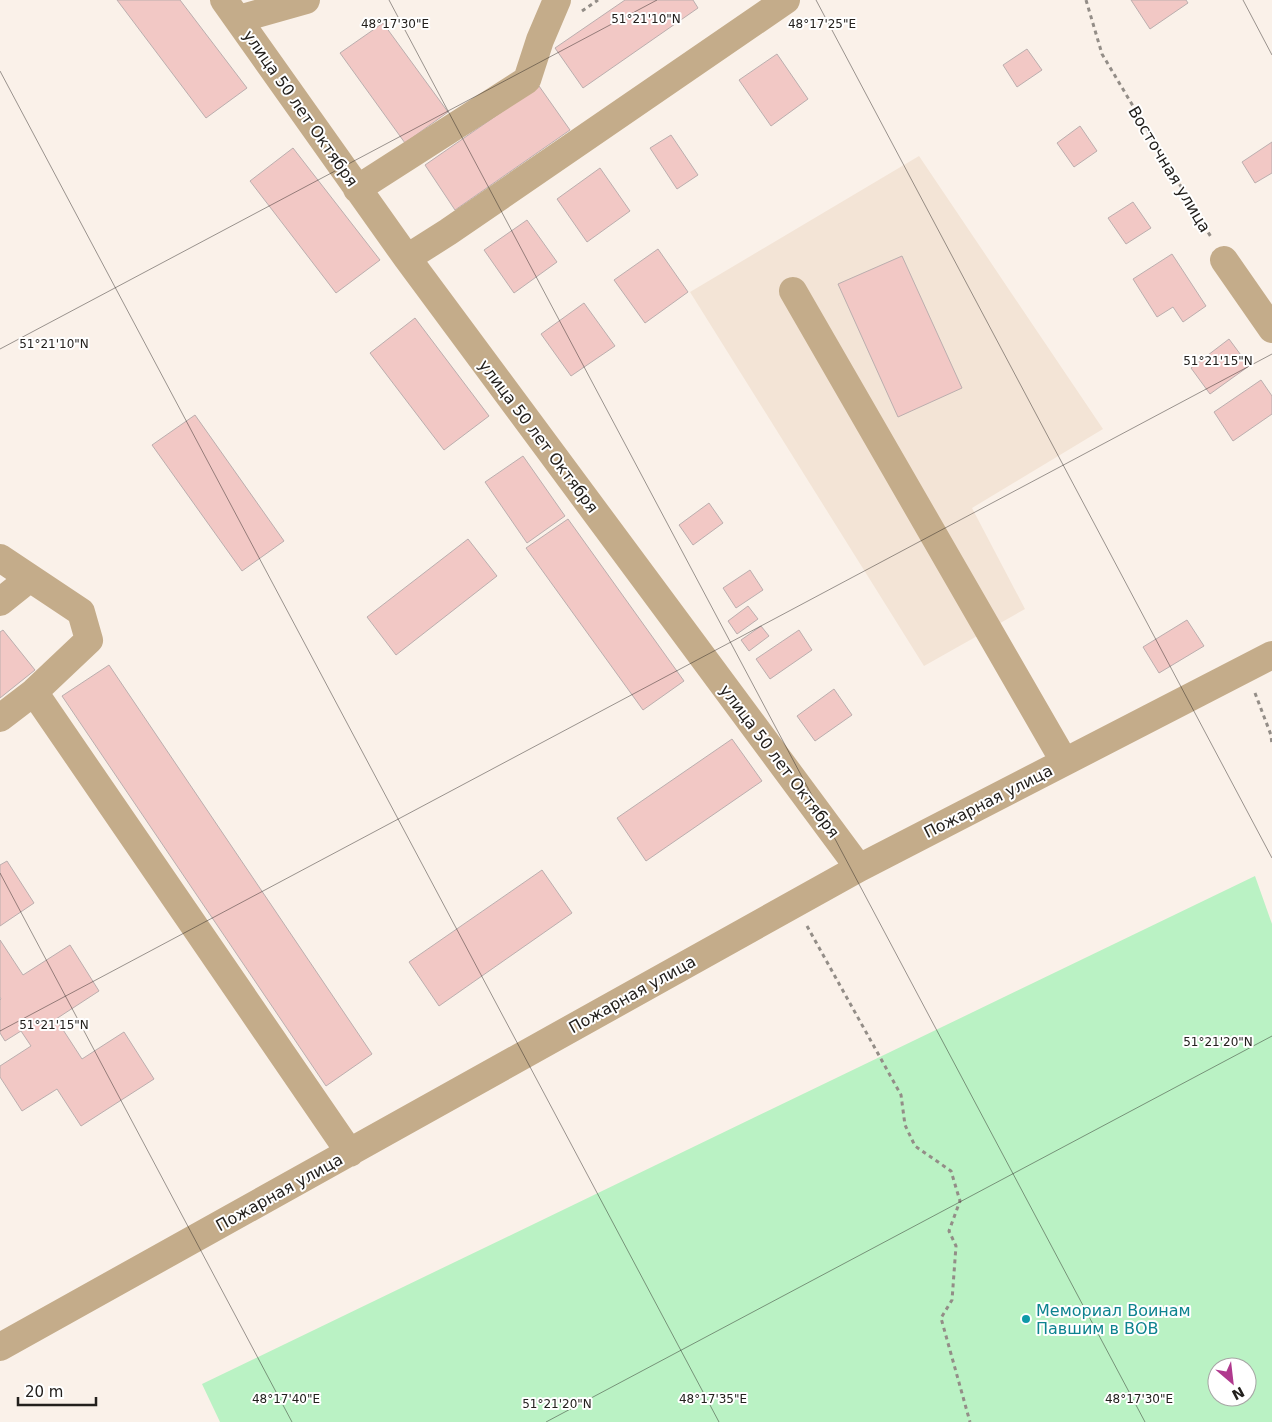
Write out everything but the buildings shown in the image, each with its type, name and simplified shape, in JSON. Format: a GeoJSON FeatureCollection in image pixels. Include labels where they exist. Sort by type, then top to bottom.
{"type":"FeatureCollection","features":[{"type":"Feature","properties":{"kind":"street"},"geometry":{"type":"LineString","coordinates":[[231,10],[306,0]]}},
{"type":"Feature","properties":{"kind":"street"},"geometry":{"type":"LineString","coordinates":[[357,189],[527,80],[540,40],[557,0]]}},
{"type":"Feature","properties":{"kind":"street"},"geometry":{"type":"LineString","coordinates":[[407,258],[465,221],[786,0]]}},
{"type":"Feature","properties":{"kind":"street","name":"улица 50 лет Октября"},"geometry":{"type":"LineString","coordinates":[[231,10],[407,258],[859,868]]}},
{"type":"Feature","properties":{"kind":"street"},"geometry":{"type":"LineString","coordinates":[[1224,260],[1272,329]]}},
{"type":"Feature","properties":{"kind":"street"},"geometry":{"type":"LineString","coordinates":[[793,291],[1064,761]]}},
{"type":"Feature","properties":{"kind":"street"},"geometry":{"type":"LineString","coordinates":[[0,558],[81,612],[89,640],[34,692],[0,718]]}},
{"type":"Feature","properties":{"kind":"street"},"geometry":{"type":"LineString","coordinates":[[0,602],[30,578]]}},
{"type":"Feature","properties":{"kind":"street","name":"Пожарная улица"},"geometry":{"type":"LineString","coordinates":[[0,1347],[859,868],[1272,655]]}},
{"type":"Feature","properties":{"kind":"street"},"geometry":{"type":"LineString","coordinates":[[34,692],[350,1153]]}},
{"type":"Feature","properties":{"kind":"path","name":"Восточная улица"},"geometry":{"type":"LineString","coordinates":[[1086,0],[1102,54],[1224,260]]}},
{"type":"Feature","properties":{"kind":"path"},"geometry":{"type":"LineString","coordinates":[[1246,669],[1271,735],[1272,745]]}},
{"type":"Feature","properties":{"kind":"path"},"geometry":{"type":"LineString","coordinates":[[795,903],[901,1095],[905,1125],[915,1146],[951,1171],[960,1202],[948,1231],[956,1246],[952,1300],[941,1318],[970,1422]]}},
{"type":"Feature","properties":{"kind":"shaded area"},"geometry":{"type":"Polygon","coordinates":[[[919,156],[1103,429],[972,508],[1025,609],[924,666],[690,292],[919,156]]]}},
{"type":"Feature","properties":{"kind":"green space"},"geometry":{"type":"Polygon","coordinates":[[[1255,876],[1272,924],[1272,1422],[220,1422],[202,1384],[1255,876]]]}},
{"type":"Feature","properties":{"kind":"place","name":"Мемориал Воинам Павшим в ВОВ"},"geometry":{"type":"Point","coordinates":[1026,1319]}}]}
